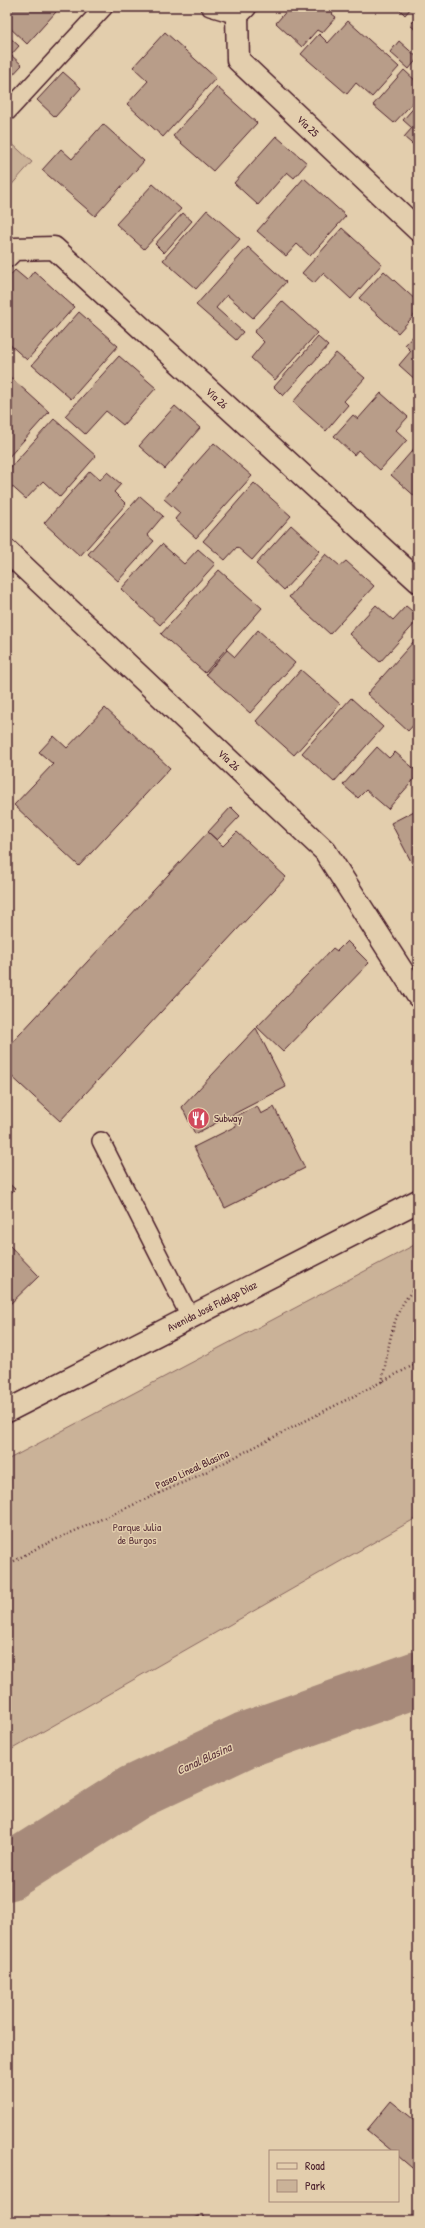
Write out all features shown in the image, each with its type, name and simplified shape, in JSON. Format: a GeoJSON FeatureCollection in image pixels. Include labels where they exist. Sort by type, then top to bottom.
{"type":"FeatureCollection","features":[{"type":"Feature","properties":{"kind":"street","name":"Vía 25"},"geometry":{"type":"LineString","coordinates":[[241,11],[238,60],[418,230]]}},
{"type":"Feature","properties":{"kind":"street","name":"Vía 26"},"geometry":{"type":"LineString","coordinates":[[7,256],[14,249],[54,248],[418,581]]}},
{"type":"Feature","properties":{"kind":"street","name":"Vía 26"},"geometry":{"type":"LineString","coordinates":[[7,551],[325,851],[418,995]]}},
{"type":"Feature","properties":{"kind":"street","name":"Avenida José Fidalgo Díaz"},"geometry":{"type":"LineString","coordinates":[[7,1411],[418,1201]]}},
{"type":"Feature","properties":{"kind":"lane"},"geometry":{"type":"LineString","coordinates":[[7,112],[104,7]]}},
{"type":"Feature","properties":{"kind":"lane"},"geometry":{"type":"LineString","coordinates":[[210,7],[241,11]]}},
{"type":"Feature","properties":{"kind":"lane"},"geometry":{"type":"LineString","coordinates":[[101,1141],[190,1317]]}},
{"type":"Feature","properties":{"kind":"path"},"geometry":{"type":"LineString","coordinates":[[382,1382],[402,1304],[410,1292],[418,1286]]}},
{"type":"Feature","properties":{"kind":"path","name":"Paseo Lineal Blasina"},"geometry":{"type":"LineString","coordinates":[[7,1566],[39,1547],[200,1475],[418,1363]]}},
{"type":"Feature","properties":{"kind":"green space"},"geometry":{"type":"Polygon","coordinates":[[[7,139],[32,162],[7,190],[7,139]]]}},
{"type":"Feature","properties":{"kind":"green space","name":"Parque Julia de Burgos"},"geometry":{"type":"Polygon","coordinates":[[[418,1243],[418,1517],[7,1752],[7,1460],[418,1243]]]}},
{"type":"Feature","properties":{"kind":"building"},"geometry":{"type":"Polygon","coordinates":[[[7,7],[51,7],[56,12],[27,44],[7,25],[7,7]]]}},
{"type":"Feature","properties":{"kind":"building"},"geometry":{"type":"Polygon","coordinates":[[[290,7],[338,7],[332,14],[336,17],[322,33],[317,30],[302,47],[276,23],[290,7]]]}},
{"type":"Feature","properties":{"kind":"building"},"geometry":{"type":"Polygon","coordinates":[[[397,7],[412,7],[405,15],[397,7]]]}},
{"type":"Feature","properties":{"kind":"building"},"geometry":{"type":"Polygon","coordinates":[[[418,17],[418,32],[410,25],[418,17]]]}},
{"type":"Feature","properties":{"kind":"building"},"geometry":{"type":"Polygon","coordinates":[[[348,21],[399,67],[372,97],[356,83],[347,94],[301,54],[319,34],[328,43],[348,21]]]}},
{"type":"Feature","properties":{"kind":"building"},"geometry":{"type":"Polygon","coordinates":[[[165,32],[216,78],[163,137],[127,104],[148,81],[133,67],[165,32]]]}},
{"type":"Feature","properties":{"kind":"building"},"geometry":{"type":"Polygon","coordinates":[[[7,35],[19,46],[11,55],[22,65],[9,79],[7,78],[7,35]]]}},
{"type":"Feature","properties":{"kind":"building"},"geometry":{"type":"Polygon","coordinates":[[[399,41],[418,58],[409,69],[390,52],[399,41]]]}},
{"type":"Feature","properties":{"kind":"building"},"geometry":{"type":"Polygon","coordinates":[[[404,70],[418,83],[418,97],[394,123],[373,105],[404,70]]]}},
{"type":"Feature","properties":{"kind":"building"},"geometry":{"type":"Polygon","coordinates":[[[63,72],[81,88],[55,117],[37,100],[63,72]]]}},
{"type":"Feature","properties":{"kind":"building"},"geometry":{"type":"Polygon","coordinates":[[[217,87],[257,123],[213,171],[173,136],[217,87]]]}},
{"type":"Feature","properties":{"kind":"building"},"geometry":{"type":"Polygon","coordinates":[[[418,103],[418,149],[404,137],[412,128],[403,120],[418,103]]]}},
{"type":"Feature","properties":{"kind":"building"},"geometry":{"type":"Polygon","coordinates":[[[103,124],[144,161],[95,216],[42,170],[61,149],[72,159],[103,124]]]}},
{"type":"Feature","properties":{"kind":"building"},"geometry":{"type":"Polygon","coordinates":[[[276,136],[307,163],[294,178],[287,172],[258,205],[234,183],[276,136]]]}},
{"type":"Feature","properties":{"kind":"building"},"geometry":{"type":"Polygon","coordinates":[[[304,178],[346,216],[310,256],[297,244],[286,256],[257,231],[304,178]]]}},
{"type":"Feature","properties":{"kind":"building"},"geometry":{"type":"Polygon","coordinates":[[[153,184],[181,209],[144,249],[116,224],[153,184]]]}},
{"type":"Feature","properties":{"kind":"building"},"geometry":{"type":"Polygon","coordinates":[[[207,210],[240,239],[196,289],[163,260],[207,210]]]}},
{"type":"Feature","properties":{"kind":"building"},"geometry":{"type":"Polygon","coordinates":[[[183,213],[192,221],[164,253],[155,244],[183,213]]]}},
{"type":"Feature","properties":{"kind":"building"},"geometry":{"type":"Polygon","coordinates":[[[342,228],[382,264],[351,299],[323,273],[314,283],[302,273],[342,228]]]}},
{"type":"Feature","properties":{"kind":"building"},"geometry":{"type":"Polygon","coordinates":[[[248,247],[286,282],[253,318],[227,295],[216,308],[243,332],[236,340],[196,305],[248,247]]]}},
{"type":"Feature","properties":{"kind":"building"},"geometry":{"type":"Polygon","coordinates":[[[15,270],[27,280],[34,271],[74,307],[27,360],[7,342],[7,279],[15,270]]]}},
{"type":"Feature","properties":{"kind":"building"},"geometry":{"type":"Polygon","coordinates":[[[384,271],[418,302],[418,311],[398,333],[359,298],[384,271]]]}},
{"type":"Feature","properties":{"kind":"building"},"geometry":{"type":"Polygon","coordinates":[[[282,301],[317,333],[275,380],[251,358],[264,342],[254,332],[282,301]]]}},
{"type":"Feature","properties":{"kind":"building"},"geometry":{"type":"Polygon","coordinates":[[[79,312],[118,346],[71,399],[32,365],[79,312]]]}},
{"type":"Feature","properties":{"kind":"building"},"geometry":{"type":"Polygon","coordinates":[[[418,331],[418,382],[399,365],[411,351],[405,345],[418,331]]]}},
{"type":"Feature","properties":{"kind":"building"},"geometry":{"type":"Polygon","coordinates":[[[318,337],[328,346],[283,396],[274,387],[318,337]]]}},
{"type":"Feature","properties":{"kind":"building"},"geometry":{"type":"Polygon","coordinates":[[[336,353],[365,378],[344,401],[348,405],[326,431],[293,402],[336,353]]]}},
{"type":"Feature","properties":{"kind":"building"},"geometry":{"type":"Polygon","coordinates":[[[119,356],[156,388],[123,425],[106,411],[85,434],[65,416],[119,356]]]}},
{"type":"Feature","properties":{"kind":"building"},"geometry":{"type":"Polygon","coordinates":[[[7,374],[49,412],[7,459],[7,374]]]}},
{"type":"Feature","properties":{"kind":"building"},"geometry":{"type":"Polygon","coordinates":[[[381,393],[408,417],[396,430],[407,440],[380,470],[358,450],[354,455],[334,436],[353,415],[358,419],[381,393]]]}},
{"type":"Feature","properties":{"kind":"building"},"geometry":{"type":"Polygon","coordinates":[[[175,406],[200,428],[165,469],[139,446],[175,406]]]}},
{"type":"Feature","properties":{"kind":"building"},"geometry":{"type":"Polygon","coordinates":[[[54,419],[96,456],[60,497],[43,481],[26,499],[7,482],[7,471],[54,419]]]}},
{"type":"Feature","properties":{"kind":"building"},"geometry":{"type":"Polygon","coordinates":[[[214,443],[252,476],[196,538],[175,519],[180,513],[164,499],[214,443]]]}},
{"type":"Feature","properties":{"kind":"building"},"geometry":{"type":"Polygon","coordinates":[[[418,444],[418,499],[391,475],[418,444]]]}},
{"type":"Feature","properties":{"kind":"building"},"geometry":{"type":"Polygon","coordinates":[[[90,471],[100,480],[107,472],[121,484],[114,492],[126,504],[80,556],[44,523],[90,471]]]}},
{"type":"Feature","properties":{"kind":"building"},"geometry":{"type":"Polygon","coordinates":[[[254,483],[291,516],[252,560],[237,547],[225,560],[203,541],[254,483]]]}},
{"type":"Feature","properties":{"kind":"building"},"geometry":{"type":"Polygon","coordinates":[[[140,496],[163,516],[147,535],[154,541],[118,581],[88,554],[140,496]]]}},
{"type":"Feature","properties":{"kind":"building"},"geometry":{"type":"Polygon","coordinates":[[[291,525],[320,551],[284,590],[256,564],[291,525]]]}},
{"type":"Feature","properties":{"kind":"building"},"geometry":{"type":"Polygon","coordinates":[[[162,544],[184,564],[198,549],[215,564],[160,625],[121,589],[162,544]]]}},
{"type":"Feature","properties":{"kind":"building"},"geometry":{"type":"Polygon","coordinates":[[[326,554],[340,566],[346,561],[374,586],[330,634],[289,597],[326,554]]]}},
{"type":"Feature","properties":{"kind":"building"},"geometry":{"type":"Polygon","coordinates":[[[219,570],[262,608],[205,673],[161,634],[219,570]]]}},
{"type":"Feature","properties":{"kind":"building"},"geometry":{"type":"Polygon","coordinates":[[[376,605],[393,620],[406,606],[418,616],[418,620],[380,662],[349,634],[376,605]]]}},
{"type":"Feature","properties":{"kind":"building"},"geometry":{"type":"Polygon","coordinates":[[[258,630],[295,663],[250,713],[206,674],[227,650],[235,657],[258,630]]]}},
{"type":"Feature","properties":{"kind":"building"},"geometry":{"type":"Polygon","coordinates":[[[414,641],[418,645],[418,720],[408,731],[367,694],[414,641]]]}},
{"type":"Feature","properties":{"kind":"building"},"geometry":{"type":"Polygon","coordinates":[[[301,670],[340,704],[294,755],[256,721],[301,670]]]}},
{"type":"Feature","properties":{"kind":"building"},"geometry":{"type":"Polygon","coordinates":[[[351,698],[383,727],[334,782],[302,753],[351,698]]]}},
{"type":"Feature","properties":{"kind":"building"},"geometry":{"type":"Polygon","coordinates":[[[105,708],[170,768],[79,866],[14,805],[53,764],[39,752],[54,736],[67,748],[105,708]]]}},
{"type":"Feature","properties":{"kind":"building"},"geometry":{"type":"Polygon","coordinates":[[[377,747],[389,758],[395,752],[418,772],[418,775],[388,809],[366,790],[358,798],[343,785],[377,747]]]}},
{"type":"Feature","properties":{"kind":"building"},"geometry":{"type":"Polygon","coordinates":[[[231,807],[240,816],[217,840],[208,832],[231,807]]]}},
{"type":"Feature","properties":{"kind":"building"},"geometry":{"type":"Polygon","coordinates":[[[418,809],[418,867],[415,869],[391,823],[418,809]]]}},
{"type":"Feature","properties":{"kind":"building"},"geometry":{"type":"Polygon","coordinates":[[[208,832],[223,846],[237,832],[286,877],[60,1121],[7,1072],[7,1048],[208,832]]]}},
{"type":"Feature","properties":{"kind":"building"},"geometry":{"type":"Polygon","coordinates":[[[347,941],[369,963],[283,1052],[257,1027],[333,948],[337,951],[347,941]]]}},
{"type":"Feature","properties":{"kind":"building"},"geometry":{"type":"Polygon","coordinates":[[[256,1028],[286,1087],[195,1134],[182,1107],[256,1028]]]}},
{"type":"Feature","properties":{"kind":"building"},"geometry":{"type":"Polygon","coordinates":[[[257,1106],[261,1114],[274,1107],[305,1168],[225,1208],[194,1147],[236,1126],[232,1118],[257,1106]]]}},
{"type":"Feature","properties":{"kind":"building"},"geometry":{"type":"Polygon","coordinates":[[[7,1182],[15,1189],[7,1197],[7,1182]]]}},
{"type":"Feature","properties":{"kind":"building"},"geometry":{"type":"Polygon","coordinates":[[[7,1243],[39,1276],[7,1307],[7,1243]]]}},
{"type":"Feature","properties":{"kind":"building"},"geometry":{"type":"Polygon","coordinates":[[[391,2101],[418,2123],[418,2173],[399,2157],[399,2150],[391,2150],[367,2130],[391,2101]]]}},
{"type":"Feature","properties":{"kind":"building"},"geometry":{"type":"Polygon","coordinates":[[[203,2214],[206,2221],[189,2221],[203,2214]]]}},
{"type":"Feature","properties":{"kind":"building"},"geometry":{"type":"Polygon","coordinates":[[[109,2215],[112,2221],[96,2221],[109,2215]]]}},
{"type":"Feature","properties":{"kind":"waterway","name":"Canal Blasina"},"geometry":{"type":"LineString","coordinates":[[7,1873],[135,1792],[245,1740],[418,1679]]}},
{"type":"Feature","properties":{"kind":"place","name":"Subway"},"geometry":{"type":"Point","coordinates":[198,1118]}}]}
